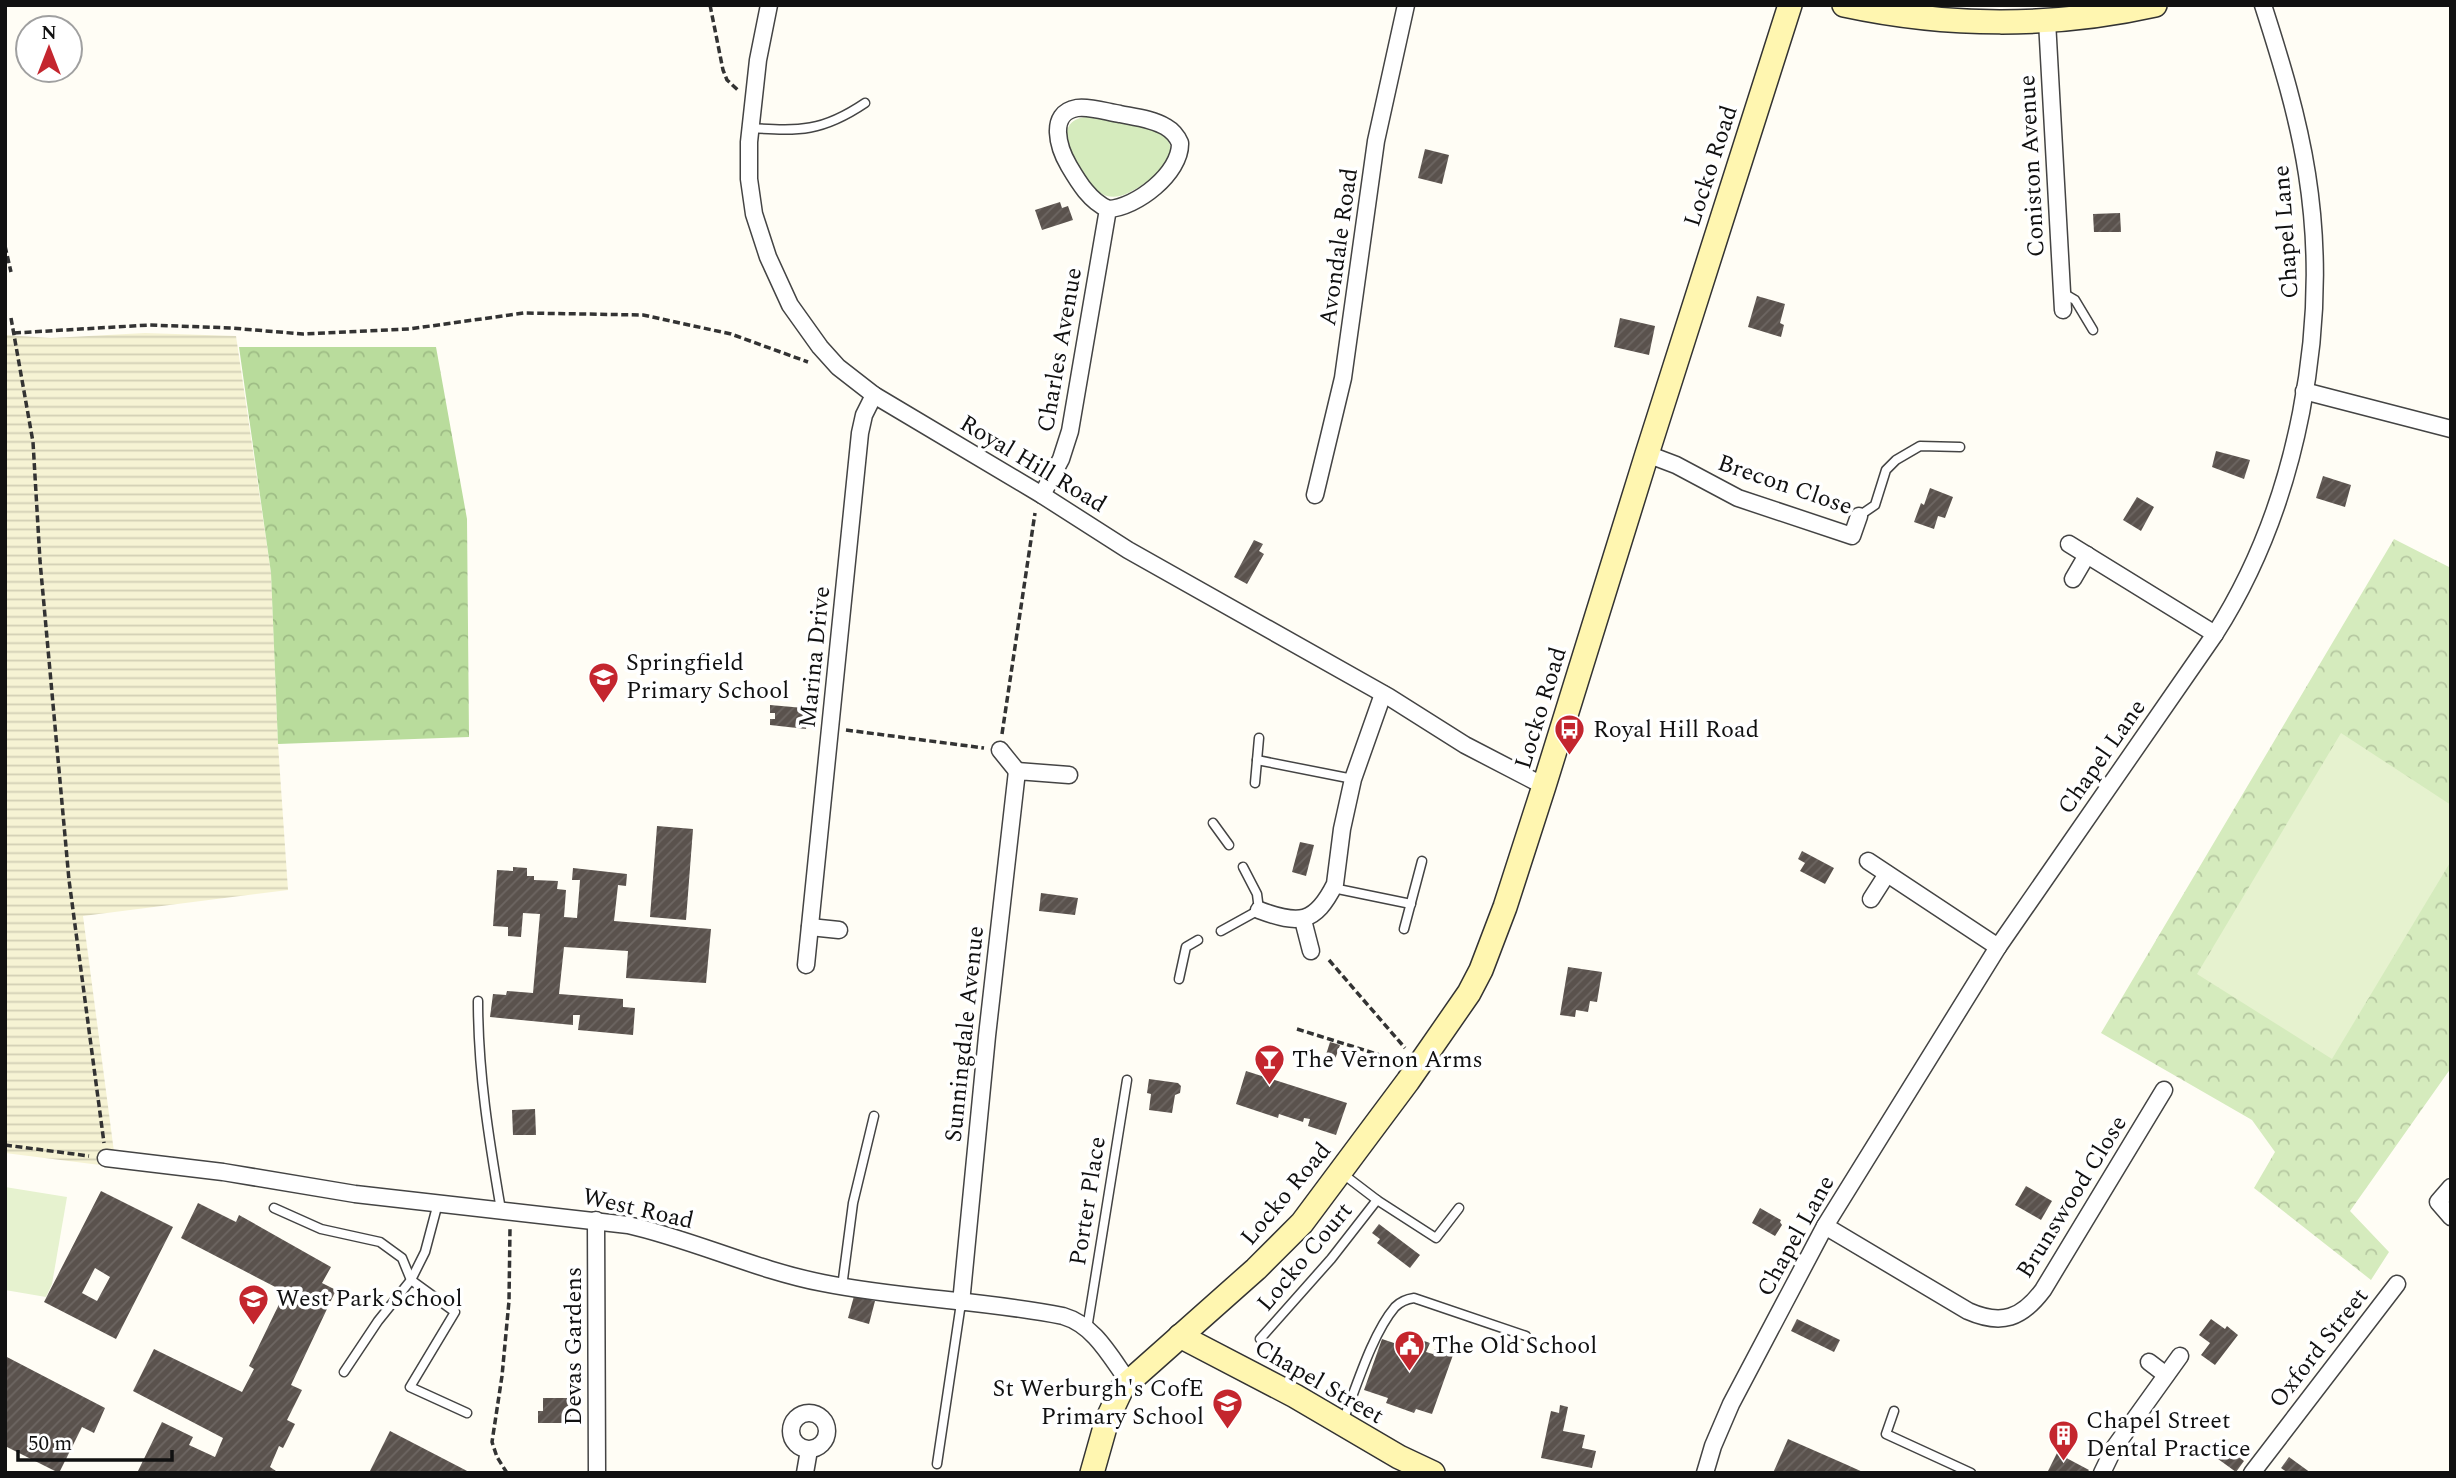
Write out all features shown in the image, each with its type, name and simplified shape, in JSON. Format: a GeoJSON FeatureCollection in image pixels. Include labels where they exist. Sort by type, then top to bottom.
{"type":"FeatureCollection","features":[{"type":"Feature","properties":{"kind":"street","name":"Royal Hill Road"},"geometry":{"type":"LineString","coordinates":[[769,5],[762,32],[754,95],[748,168],[750,192],[765,249],[790,305],[820,347],[844,372],[874,395],[1042,495],[1128,550],[1383,694],[1465,745],[1545,786]]}},
{"type":"Feature","properties":{"kind":"street","name":"Avondale Road"},"geometry":{"type":"LineString","coordinates":[[1315,495],[1343,377],[1376,141],[1406,5]]}},
{"type":"Feature","properties":{"kind":"street","name":"Locko Road"},"geometry":{"type":"LineString","coordinates":[[1093,1473],[1110,1413],[1118,1394],[1128,1381],[1302,1223],[1418,1067],[1469,993],[1481,970],[1545,786],[1790,5]]}},
{"type":"Feature","properties":{"kind":"street"},"geometry":{"type":"LineString","coordinates":[[1844,5],[1949,20],[2047,21],[2155,5]]}},
{"type":"Feature","properties":{"kind":"street","name":"Chapel Lane"},"geometry":{"type":"LineString","coordinates":[[1705,1473],[1731,1404],[1825,1226],[1998,947],[2215,634],[2247,576],[2274,510],[2293,447],[2304,391],[2314,319],[2314,250],[2310,198],[2296,117],[2263,5]]}},
{"type":"Feature","properties":{"kind":"street","name":"Coniston Avenue"},"geometry":{"type":"LineString","coordinates":[[2047,21],[2063,310]]}},
{"type":"Feature","properties":{"kind":"street"},"geometry":{"type":"LineString","coordinates":[[1087,108],[1160,124],[1173,132],[1180,143],[1176,162],[1166,177],[1128,205],[1108,209],[1094,201],[1077,181],[1059,146],[1057,129],[1063,118],[1074,109],[1087,108]]}},
{"type":"Feature","properties":{"kind":"street","name":"Charles Avenue"},"geometry":{"type":"LineString","coordinates":[[1042,495],[1061,458],[1070,431],[1108,209]]}},
{"type":"Feature","properties":{"kind":"street"},"geometry":{"type":"LineString","coordinates":[[2304,391],[2451,429]]}},
{"type":"Feature","properties":{"kind":"street","name":"Marina Drive"},"geometry":{"type":"LineString","coordinates":[[806,965],[861,423],[874,395]]}},
{"type":"Feature","properties":{"kind":"street","name":"Brecon Close"},"geometry":{"type":"LineString","coordinates":[[1647,454],[1676,465],[1738,498],[1852,536],[1859,516]]}},
{"type":"Feature","properties":{"kind":"street"},"geometry":{"type":"LineString","coordinates":[[2069,544],[2215,634]]}},
{"type":"Feature","properties":{"kind":"street"},"geometry":{"type":"LineString","coordinates":[[2073,579],[2087,555]]}},
{"type":"Feature","properties":{"kind":"street"},"geometry":{"type":"LineString","coordinates":[[1259,910],[1277,917],[1303,920],[1314,914],[1333,888],[1353,779],[1383,694]]}},
{"type":"Feature","properties":{"kind":"street"},"geometry":{"type":"LineString","coordinates":[[1000,750],[1017,771],[1069,775]]}},
{"type":"Feature","properties":{"kind":"street","name":"Sunningdale Avenue"},"geometry":{"type":"LineString","coordinates":[[961,1303],[1017,771]]}},
{"type":"Feature","properties":{"kind":"street"},"geometry":{"type":"LineString","coordinates":[[1868,861],[1998,947]]}},
{"type":"Feature","properties":{"kind":"street"},"geometry":{"type":"LineString","coordinates":[[1871,899],[1887,874]]}},
{"type":"Feature","properties":{"kind":"street"},"geometry":{"type":"LineString","coordinates":[[1303,920],[1311,951]]}},
{"type":"Feature","properties":{"kind":"street"},"geometry":{"type":"LineString","coordinates":[[810,927],[839,930]]}},
{"type":"Feature","properties":{"kind":"street","name":"Brunswood Close"},"geometry":{"type":"LineString","coordinates":[[1825,1226],[1968,1311],[1994,1319],[2015,1316],[2026,1309],[2043,1290],[2164,1090]]}},
{"type":"Feature","properties":{"kind":"street","name":"West Road"},"geometry":{"type":"LineString","coordinates":[[106,1158],[223,1172],[355,1194],[596,1220],[656,1231],[782,1274],[842,1287],[1063,1316],[1087,1329],[1128,1381]]}},
{"type":"Feature","properties":{"kind":"street"},"geometry":{"type":"LineString","coordinates":[[2451,1187],[2438,1202],[2451,1217]]}},
{"type":"Feature","properties":{"kind":"street","name":"Devas Gardens"},"geometry":{"type":"LineString","coordinates":[[596,1220],[597,1473]]}},
{"type":"Feature","properties":{"kind":"street","name":"Oxford Street"},"geometry":{"type":"LineString","coordinates":[[2252,1473],[2397,1284]]}},
{"type":"Feature","properties":{"kind":"street","name":"Chapel Street"},"geometry":{"type":"LineString","coordinates":[[1180,1336],[1294,1396],[1399,1457],[1433,1473]]}},
{"type":"Feature","properties":{"kind":"street"},"geometry":{"type":"LineString","coordinates":[[2102,1473],[2114,1448],[2180,1356]]}},
{"type":"Feature","properties":{"kind":"street"},"geometry":{"type":"LineString","coordinates":[[2149,1362],[2166,1375]]}},
{"type":"Feature","properties":{"kind":"street"},"geometry":{"type":"LineString","coordinates":[[805,1473],[809,1450]]}},
{"type":"Feature","properties":{"kind":"lane"},"geometry":{"type":"LineString","coordinates":[[751,128],[796,131],[813,128],[844,117],[865,103]]}},
{"type":"Feature","properties":{"kind":"lane"},"geometry":{"type":"LineString","coordinates":[[2062,292],[2075,300],[2093,330]]}},
{"type":"Feature","properties":{"kind":"lane"},"geometry":{"type":"LineString","coordinates":[[1859,516],[1875,505],[1886,470],[1896,460],[1920,446],[1960,447]]}},
{"type":"Feature","properties":{"kind":"lane"},"geometry":{"type":"LineString","coordinates":[[1255,783],[1259,738]]}},
{"type":"Feature","properties":{"kind":"lane"},"geometry":{"type":"LineString","coordinates":[[1257,760],[1353,779]]}},
{"type":"Feature","properties":{"kind":"lane"},"geometry":{"type":"LineString","coordinates":[[1213,823],[1229,845]]}},
{"type":"Feature","properties":{"kind":"lane"},"geometry":{"type":"LineString","coordinates":[[1404,929],[1422,861]]}},
{"type":"Feature","properties":{"kind":"lane"},"geometry":{"type":"LineString","coordinates":[[1221,931],[1259,910],[1257,894],[1244,867]]}},
{"type":"Feature","properties":{"kind":"lane"},"geometry":{"type":"LineString","coordinates":[[1333,888],[1411,904]]}},
{"type":"Feature","properties":{"kind":"lane"},"geometry":{"type":"LineString","coordinates":[[1179,979],[1186,947],[1198,940]]}},
{"type":"Feature","properties":{"kind":"lane"},"geometry":{"type":"LineString","coordinates":[[478,1000],[478,1044],[483,1100],[506,1210]]}},
{"type":"Feature","properties":{"kind":"lane","name":"Porter Place"},"geometry":{"type":"LineString","coordinates":[[1087,1329],[1127,1080]]}},
{"type":"Feature","properties":{"kind":"lane"},"geometry":{"type":"LineString","coordinates":[[842,1287],[853,1203],[874,1115]]}},
{"type":"Feature","properties":{"kind":"lane","name":"Locko Court"},"geometry":{"type":"LineString","coordinates":[[1341,1172],[1377,1200],[1436,1238],[1459,1208]]}},
{"type":"Feature","properties":{"kind":"lane","name":"Locko Court"},"geometry":{"type":"LineString","coordinates":[[1261,1339],[1331,1259],[1377,1200]]}},
{"type":"Feature","properties":{"kind":"lane"},"geometry":{"type":"LineString","coordinates":[[344,1372],[378,1321],[411,1280],[425,1252],[438,1203]]}},
{"type":"Feature","properties":{"kind":"lane"},"geometry":{"type":"LineString","coordinates":[[274,1208],[321,1229],[380,1242],[402,1258],[411,1280],[455,1312],[410,1387],[467,1413]]}},
{"type":"Feature","properties":{"kind":"lane"},"geometry":{"type":"LineString","coordinates":[[1342,1424],[1381,1330],[1394,1308],[1407,1299],[1414,1298],[1526,1336]]}},
{"type":"Feature","properties":{"kind":"lane"},"geometry":{"type":"LineString","coordinates":[[937,1464],[961,1303]]}},
{"type":"Feature","properties":{"kind":"lane"},"geometry":{"type":"LineString","coordinates":[[1894,1411],[1886,1434],[1971,1473]]}},
{"type":"Feature","properties":{"kind":"path"},"geometry":{"type":"LineString","coordinates":[[710,5],[727,80],[741,93],[754,95]]}},
{"type":"Feature","properties":{"kind":"path"},"geometry":{"type":"LineString","coordinates":[[5,246],[11,272]]}},
{"type":"Feature","properties":{"kind":"path"},"geometry":{"type":"LineString","coordinates":[[13,333],[149,325],[303,334],[409,329],[524,313],[643,315],[731,334],[814,364]]}},
{"type":"Feature","properties":{"kind":"path"},"geometry":{"type":"LineString","coordinates":[[5,1145],[106,1158],[69,880],[41,574],[33,442],[11,318]]}},
{"type":"Feature","properties":{"kind":"path"},"geometry":{"type":"LineString","coordinates":[[831,728],[1000,750],[1036,508],[1042,495]]}},
{"type":"Feature","properties":{"kind":"path"},"geometry":{"type":"LineString","coordinates":[[1329,960],[1407,1050],[1418,1067]]}},
{"type":"Feature","properties":{"kind":"path"},"geometry":{"type":"LineString","coordinates":[[1297,1029],[1418,1067]]}},
{"type":"Feature","properties":{"kind":"path"},"geometry":{"type":"LineString","coordinates":[[506,1210],[509,1301],[492,1442],[507,1473]]}},
{"type":"Feature","properties":{"kind":"shaded area"},"geometry":{"type":"Polygon","coordinates":[[[145,333],[236,336],[271,573],[278,744],[288,890],[83,916],[116,1167],[5,1153],[5,335],[51,338],[145,333]]]}},
{"type":"Feature","properties":{"kind":"green space"},"geometry":{"type":"Polygon","coordinates":[[[1087,117],[1142,126],[1156,131],[1166,138],[1171,147],[1168,159],[1156,174],[1140,187],[1121,196],[1107,196],[1098,191],[1078,169],[1067,141],[1067,130],[1074,121],[1087,117]]]}},
{"type":"Feature","properties":{"kind":"green space"},"geometry":{"type":"Polygon","coordinates":[[[239,347],[436,347],[467,519],[469,737],[278,744],[271,573],[239,347]]]}},
{"type":"Feature","properties":{"kind":"green space"},"geometry":{"type":"Polygon","coordinates":[[[2394,539],[2451,568],[2451,1068],[2350,1211],[2389,1252],[2371,1280],[2254,1188],[2275,1152],[2252,1120],[2101,1033],[2394,539]]]}},
{"type":"Feature","properties":{"kind":"green space"},"geometry":{"type":"Polygon","coordinates":[[[2341,733],[2451,805],[2451,861],[2332,1059],[2197,974],[2341,733]]]}},
{"type":"Feature","properties":{"kind":"green space"},"geometry":{"type":"Polygon","coordinates":[[[5,1187],[67,1197],[52,1284],[46,1297],[5,1290],[5,1187]]]}},
{"type":"Feature","properties":{"kind":"building"},"geometry":{"type":"Polygon","coordinates":[[[1425,149],[1449,155],[1442,184],[1418,178],[1425,149]]]}},
{"type":"Feature","properties":{"kind":"building"},"geometry":{"type":"Polygon","coordinates":[[[1060,202],[1062,208],[1068,206],[1073,220],[1042,230],[1035,210],[1060,202]]]}},
{"type":"Feature","properties":{"kind":"building"},"geometry":{"type":"Polygon","coordinates":[[[2120,213],[2121,232],[2094,232],[2093,214],[2120,213]]]}},
{"type":"Feature","properties":{"kind":"building"},"geometry":{"type":"Polygon","coordinates":[[[1757,296],[1785,304],[1780,323],[1784,325],[1781,337],[1748,327],[1757,296]]]}},
{"type":"Feature","properties":{"kind":"building"},"geometry":{"type":"Polygon","coordinates":[[[1620,318],[1655,326],[1649,355],[1614,347],[1620,318]]]}},
{"type":"Feature","properties":{"kind":"building"},"geometry":{"type":"Polygon","coordinates":[[[2216,451],[2250,460],[2244,479],[2212,467],[2216,451]]]}},
{"type":"Feature","properties":{"kind":"building"},"geometry":{"type":"Polygon","coordinates":[[[2323,476],[2351,485],[2345,507],[2316,498],[2323,476]]]}},
{"type":"Feature","properties":{"kind":"building"},"geometry":{"type":"Polygon","coordinates":[[[1930,488],[1953,497],[1945,518],[1938,516],[1934,529],[1914,522],[1930,488]]]}},
{"type":"Feature","properties":{"kind":"building"},"geometry":{"type":"Polygon","coordinates":[[[2137,497],[2154,507],[2141,531],[2123,520],[2137,497]]]}},
{"type":"Feature","properties":{"kind":"building"},"geometry":{"type":"Polygon","coordinates":[[[1254,540],[1263,544],[1259,551],[1264,554],[1247,584],[1234,577],[1254,540]]]}},
{"type":"Feature","properties":{"kind":"building"},"geometry":{"type":"Polygon","coordinates":[[[770,705],[804,708],[802,719],[807,719],[806,729],[770,725],[770,719],[775,719],[775,713],[770,713],[770,705]]]}},
{"type":"Feature","properties":{"kind":"building"},"geometry":{"type":"Polygon","coordinates":[[[657,826],[693,829],[686,920],[650,917],[657,826]]]}},
{"type":"Feature","properties":{"kind":"building"},"geometry":{"type":"Polygon","coordinates":[[[1300,842],[1314,845],[1306,876],[1292,872],[1300,842]]]}},
{"type":"Feature","properties":{"kind":"building"},"geometry":{"type":"Polygon","coordinates":[[[1802,851],[1834,868],[1825,884],[1800,871],[1805,863],[1798,859],[1802,851]]]}},
{"type":"Feature","properties":{"kind":"building"},"geometry":{"type":"Polygon","coordinates":[[[513,867],[527,868],[527,876],[534,876],[534,880],[558,881],[557,889],[566,890],[564,917],[577,918],[580,880],[572,880],[573,868],[627,874],[626,886],[618,885],[614,921],[711,929],[706,983],[626,978],[628,951],[564,947],[559,994],[623,999],[623,1007],[635,1008],[633,1035],[578,1030],[580,1015],[573,1015],[573,1025],[490,1017],[493,994],[506,995],[507,991],[533,993],[540,914],[523,913],[521,937],[508,936],[508,927],[493,926],[497,870],[513,871],[513,867]]]}},
{"type":"Feature","properties":{"kind":"building"},"geometry":{"type":"Polygon","coordinates":[[[1041,893],[1078,898],[1075,915],[1039,911],[1041,893]]]}},
{"type":"Feature","properties":{"kind":"building"},"geometry":{"type":"Polygon","coordinates":[[[1568,967],[1602,972],[1597,1002],[1590,1001],[1588,1012],[1576,1010],[1575,1017],[1560,1015],[1568,967]]]}},
{"type":"Feature","properties":{"kind":"building"},"geometry":{"type":"Polygon","coordinates":[[[1330,1042],[1340,1045],[1333,1065],[1324,1061],[1330,1042]]]}},
{"type":"Feature","properties":{"kind":"building","name":"The Vernon Arms"},"geometry":{"type":"Polygon","coordinates":[[[1246,1071],[1347,1103],[1336,1135],[1308,1126],[1310,1119],[1304,1118],[1303,1122],[1279,1114],[1278,1118],[1236,1104],[1246,1071]]]}},
{"type":"Feature","properties":{"kind":"building"},"geometry":{"type":"Polygon","coordinates":[[[1149,1079],[1178,1083],[1181,1086],[1180,1093],[1175,1095],[1172,1113],[1149,1110],[1149,1079]]]}},
{"type":"Feature","properties":{"kind":"building"},"geometry":{"type":"Polygon","coordinates":[[[535,1109],[536,1135],[513,1135],[512,1110],[535,1109]]]}},
{"type":"Feature","properties":{"kind":"building"},"geometry":{"type":"Polygon","coordinates":[[[2026,1186],[2052,1201],[2041,1220],[2015,1205],[2026,1186]]]}},
{"type":"Feature","properties":{"kind":"building"},"geometry":{"type":"Polygon","coordinates":[[[101,1191],[173,1227],[116,1339],[44,1302],[101,1191]],[[95,1268],[82,1293],[97,1301],[110,1277],[95,1268]]]}},
{"type":"Feature","properties":{"kind":"building"},"geometry":{"type":"Polygon","coordinates":[[[198,1203],[236,1222],[239,1215],[331,1267],[322,1283],[336,1290],[291,1385],[302,1390],[287,1420],[295,1424],[283,1448],[279,1446],[270,1467],[279,1473],[137,1473],[162,1422],[193,1437],[189,1445],[215,1457],[223,1438],[133,1391],[154,1349],[242,1392],[254,1369],[249,1366],[285,1292],[181,1238],[198,1203]]]}},
{"type":"Feature","properties":{"kind":"building"},"geometry":{"type":"Polygon","coordinates":[[[1760,1208],[1781,1220],[1782,1225],[1775,1236],[1752,1223],[1760,1208]]]}},
{"type":"Feature","properties":{"kind":"building"},"geometry":{"type":"Polygon","coordinates":[[[1379,1224],[1420,1255],[1410,1268],[1377,1243],[1380,1239],[1372,1233],[1379,1224]]]}},
{"type":"Feature","properties":{"kind":"building"},"geometry":{"type":"Polygon","coordinates":[[[854,1296],[875,1301],[869,1324],[848,1318],[854,1296]]]}},
{"type":"Feature","properties":{"kind":"building"},"geometry":{"type":"Polygon","coordinates":[[[1797,1319],[1840,1340],[1834,1352],[1791,1331],[1797,1319]]]}},
{"type":"Feature","properties":{"kind":"building"},"geometry":{"type":"Polygon","coordinates":[[[2211,1319],[2225,1329],[2227,1326],[2238,1335],[2215,1365],[2201,1355],[2210,1343],[2199,1335],[2211,1319]]]}},
{"type":"Feature","properties":{"kind":"building","name":"The Old School"},"geometry":{"type":"Polygon","coordinates":[[[1407,1335],[1430,1343],[1426,1352],[1433,1354],[1435,1349],[1453,1355],[1432,1414],[1416,1409],[1414,1413],[1386,1403],[1388,1398],[1364,1390],[1382,1339],[1403,1346],[1407,1335]]]}},
{"type":"Feature","properties":{"kind":"building"},"geometry":{"type":"Polygon","coordinates":[[[5,1356],[105,1408],[94,1433],[82,1427],[59,1473],[5,1446],[5,1356]]]}},
{"type":"Feature","properties":{"kind":"building"},"geometry":{"type":"Polygon","coordinates":[[[543,1398],[571,1398],[571,1423],[538,1423],[538,1411],[543,1411],[543,1398]]]}},
{"type":"Feature","properties":{"kind":"building"},"geometry":{"type":"Polygon","coordinates":[[[1560,1405],[1568,1407],[1563,1431],[1585,1435],[1582,1448],[1596,1451],[1592,1468],[1541,1458],[1551,1411],[1559,1413],[1560,1405]]]}},
{"type":"Feature","properties":{"kind":"building"},"geometry":{"type":"Polygon","coordinates":[[[390,1431],[471,1473],[369,1473],[390,1431]]]}},
{"type":"Feature","properties":{"kind":"building"},"geometry":{"type":"Polygon","coordinates":[[[1788,1439],[1845,1464],[1865,1473],[1773,1473],[1788,1439]]]}},
{"type":"Feature","properties":{"kind":"building"},"geometry":{"type":"Polygon","coordinates":[[[2212,1444],[2219,1448],[2222,1444],[2244,1461],[2236,1472],[2207,1451],[2212,1444]]]}},
{"type":"Feature","properties":{"kind":"building","name":"Chapel Street Dental Practice"},"geometry":{"type":"Polygon","coordinates":[[[2057,1453],[2089,1470],[2087,1473],[2047,1473],[2057,1453]]]}},
{"type":"Feature","properties":{"kind":"building"},"geometry":{"type":"Polygon","coordinates":[[[2289,1457],[2311,1473],[2288,1473],[2281,1468],[2289,1457]]]}},
{"type":"Feature","properties":{"kind":"place","name":"Springfield Primary School"},"geometry":{"type":"Point","coordinates":[603,704]}},
{"type":"Feature","properties":{"kind":"place","name":"Royal Hill Road"},"geometry":{"type":"Point","coordinates":[1570,757]}},
{"type":"Feature","properties":{"kind":"place","name":"The Vernon Arms"},"geometry":{"type":"Point","coordinates":[1269,1087]}},
{"type":"Feature","properties":{"kind":"place","name":"West Park School"},"geometry":{"type":"Point","coordinates":[253,1326]}},
{"type":"Feature","properties":{"kind":"place","name":"The Old School"},"geometry":{"type":"Point","coordinates":[1409,1373]}},
{"type":"Feature","properties":{"kind":"place","name":"St Werburgh's CofE Primary School"},"geometry":{"type":"Point","coordinates":[1227,1430]}},
{"type":"Feature","properties":{"kind":"place","name":"Chapel Street Dental Practice"},"geometry":{"type":"Point","coordinates":[2063,1462]}}]}
